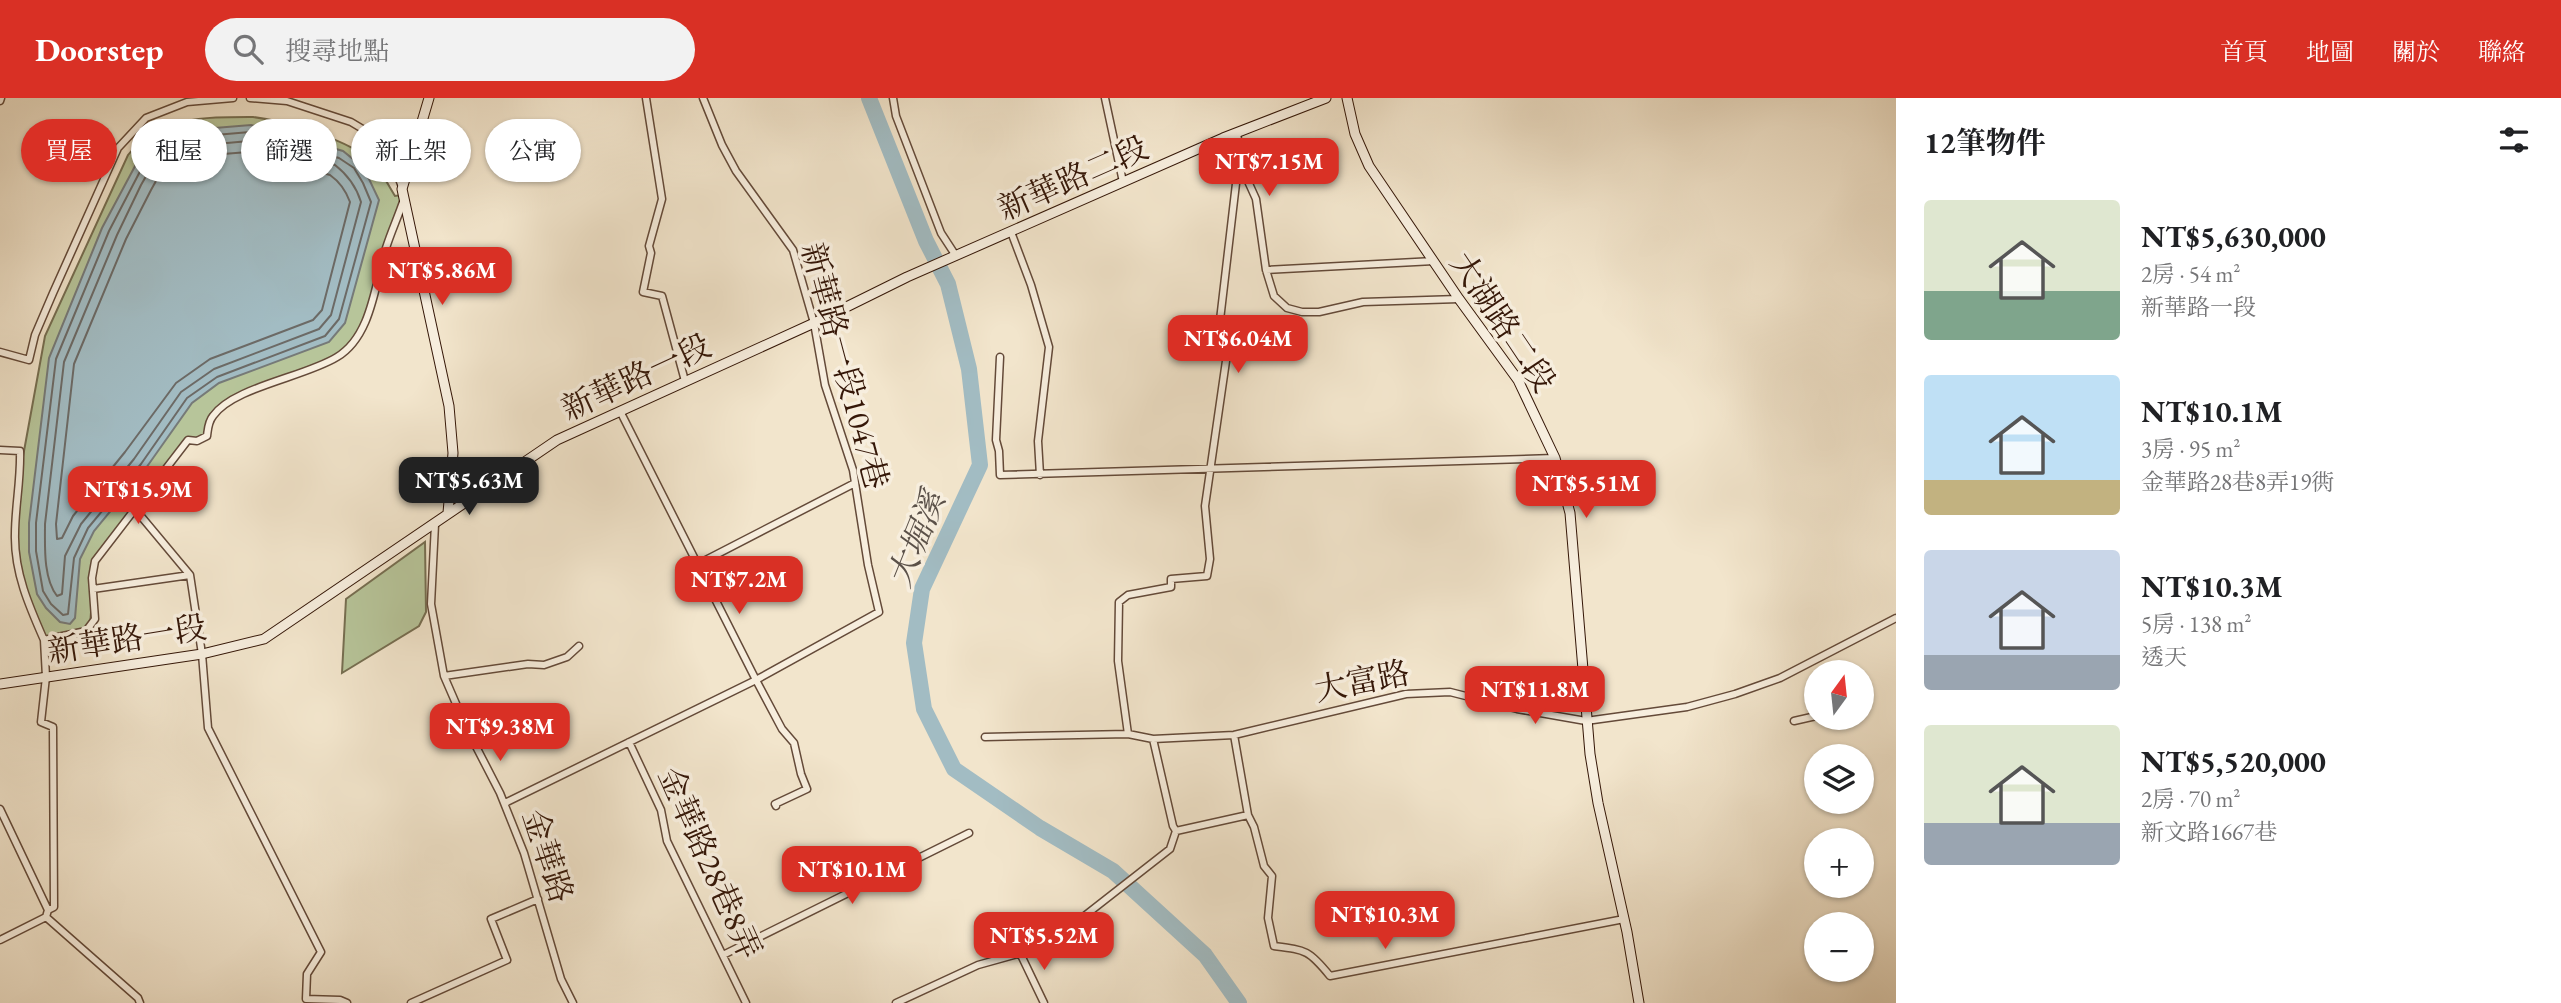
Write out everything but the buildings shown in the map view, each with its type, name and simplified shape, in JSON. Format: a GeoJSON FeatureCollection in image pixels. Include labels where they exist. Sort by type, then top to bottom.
{"type":"FeatureCollection","features":[{"type":"Feature","properties":{"kind":"street"},"geometry":{"type":"LineString","coordinates":[[0,352],[29,360],[49,303],[118,148],[146,118],[187,100],[233,98]]}},
{"type":"Feature","properties":{"kind":"street"},"geometry":{"type":"LineString","coordinates":[[250,98],[287,101],[351,122],[376,137],[393,160],[402,189],[449,406],[453,453],[449,513]]}},
{"type":"Feature","properties":{"kind":"street"},"geometry":{"type":"LineString","coordinates":[[402,189],[429,98]]}},
{"type":"Feature","properties":{"kind":"street"},"geometry":{"type":"LineString","coordinates":[[646,98],[662,199],[649,246],[651,253],[643,292],[662,296],[685,381]]}},
{"type":"Feature","properties":{"kind":"street","name":"新華路一段1047巷"},"geometry":{"type":"LineString","coordinates":[[704,98],[722,145],[736,171],[793,250],[814,323],[825,386],[852,470],[878,612],[756,680]]}},
{"type":"Feature","properties":{"kind":"street"},"geometry":{"type":"LineString","coordinates":[[892,98],[896,116],[941,233],[956,257]]}},
{"type":"Feature","properties":{"kind":"street"},"geometry":{"type":"LineString","coordinates":[[1105,98],[1123,183]]}},
{"type":"Feature","properties":{"kind":"street","name":"新華路二段"},"geometry":{"type":"LineString","coordinates":[[919,272],[1237,133],[1326,98]]}},
{"type":"Feature","properties":{"kind":"street","name":"大湖路二段"},"geometry":{"type":"LineString","coordinates":[[1347,98],[1355,134],[1369,166],[1459,299],[1518,380],[1555,458],[1570,513],[1586,721],[1598,803],[1625,919],[1639,1003]]}},
{"type":"Feature","properties":{"kind":"street"},"geometry":{"type":"LineString","coordinates":[[1237,133],[1242,168],[1256,199],[1266,270],[1275,296],[1287,308],[1302,312],[1319,312],[1363,302],[1459,299]]}},
{"type":"Feature","properties":{"kind":"street"},"geometry":{"type":"LineString","coordinates":[[1128,734],[1118,661],[1119,602],[1128,595],[1171,587],[1171,579],[1207,576],[1210,559],[1205,506],[1226,361],[1226,352],[1218,337],[1237,175],[1242,168]]}},
{"type":"Feature","properties":{"kind":"street"},"geometry":{"type":"LineString","coordinates":[[44,640],[86,631],[95,619],[95,561],[188,440],[207,436],[213,415],[223,405],[239,396],[338,357],[352,345],[368,313],[403,202]]}},
{"type":"Feature","properties":{"kind":"street"},"geometry":{"type":"LineString","coordinates":[[1011,232],[1049,346],[1038,441],[1040,475]]}},
{"type":"Feature","properties":{"kind":"street"},"geometry":{"type":"LineString","coordinates":[[1266,270],[1434,261]]}},
{"type":"Feature","properties":{"kind":"street","name":"新華路一段"},"geometry":{"type":"LineString","coordinates":[[0,684],[202,654],[264,639],[557,440],[919,272]]}},
{"type":"Feature","properties":{"kind":"street"},"geometry":{"type":"LineString","coordinates":[[999,357],[996,440],[1000,475],[1555,458]]}},
{"type":"Feature","properties":{"kind":"street"},"geometry":{"type":"LineString","coordinates":[[620,411],[756,680],[782,729],[794,743],[807,789],[775,804],[776,806]]}},
{"type":"Feature","properties":{"kind":"street"},"geometry":{"type":"LineString","coordinates":[[0,450],[20,451],[16,557],[21,583],[44,640],[46,677],[41,722],[53,727],[54,908],[0,940]]}},
{"type":"Feature","properties":{"kind":"street"},"geometry":{"type":"LineString","coordinates":[[698,564],[855,483]]}},
{"type":"Feature","properties":{"kind":"street"},"geometry":{"type":"LineString","coordinates":[[135,509],[190,575],[202,654],[208,728],[321,952],[307,974],[306,999],[340,1000],[347,1003]]}},
{"type":"Feature","properties":{"kind":"street","name":"金華路"},"geometry":{"type":"LineString","coordinates":[[435,524],[431,604],[444,676],[467,729],[505,803],[524,853],[561,979],[573,1003]]}},
{"type":"Feature","properties":{"kind":"street"},"geometry":{"type":"LineString","coordinates":[[93,589],[190,575]]}},
{"type":"Feature","properties":{"kind":"street","name":"大富路"},"geometry":{"type":"LineString","coordinates":[[985,737],[1128,734],[1153,738],[1234,735],[1363,702],[1450,692],[1517,709],[1586,721],[1687,707],[1735,694],[1780,678],[1896,618]]}},
{"type":"Feature","properties":{"kind":"street"},"geometry":{"type":"LineString","coordinates":[[444,676],[528,664],[544,665],[567,657],[579,646]]}},
{"type":"Feature","properties":{"kind":"street"},"geometry":{"type":"LineString","coordinates":[[505,803],[756,680]]}},
{"type":"Feature","properties":{"kind":"street"},"geometry":{"type":"LineString","coordinates":[[1794,721],[1804,719]]}},
{"type":"Feature","properties":{"kind":"street"},"geometry":{"type":"LineString","coordinates":[[1234,735],[1248,815],[1254,827],[1264,866],[1272,876],[1268,918],[1274,946],[1303,950],[1315,957],[1330,976],[1625,919]]}},
{"type":"Feature","properties":{"kind":"street"},"geometry":{"type":"LineString","coordinates":[[895,1003],[978,965],[1046,946],[1170,849],[1176,831],[1153,738]]}},
{"type":"Feature","properties":{"kind":"street","name":"金華路28巷8弄"},"geometry":{"type":"LineString","coordinates":[[629,742],[661,810],[667,841],[746,1003]]}},
{"type":"Feature","properties":{"kind":"street"},"geometry":{"type":"LineString","coordinates":[[0,809],[47,913],[138,998],[140,1003]]}},
{"type":"Feature","properties":{"kind":"street"},"geometry":{"type":"LineString","coordinates":[[1176,831],[1248,815]]}},
{"type":"Feature","properties":{"kind":"street"},"geometry":{"type":"LineString","coordinates":[[723,955],[970,833]]}},
{"type":"Feature","properties":{"kind":"street"},"geometry":{"type":"LineString","coordinates":[[411,1003],[507,960],[491,919],[538,899]]}},
{"type":"Feature","properties":{"kind":"street"},"geometry":{"type":"LineString","coordinates":[[1020,953],[1044,1003]]}},
{"type":"Feature","properties":{"kind":"green space"},"geometry":{"type":"Polygon","coordinates":[[[218,117],[263,119],[241,119],[241,182],[337,182],[337,140],[351,148],[351,182],[387,182],[395,196],[402,195],[401,208],[368,312],[358,334],[338,356],[238,395],[212,415],[206,436],[188,440],[95,561],[90,625],[83,635],[44,642],[22,582],[16,534],[22,462],[45,336],[131,152],[131,182],[227,182],[227,119],[201,119],[218,117]]]}},
{"type":"Feature","properties":{"kind":"green space"},"geometry":{"type":"Polygon","coordinates":[[[425,542],[426,612],[419,626],[342,673],[346,599],[425,542]]]}},
{"type":"Feature","properties":{"kind":"water"},"geometry":{"type":"Polygon","coordinates":[[[241,126],[241,182],[337,182],[337,149],[351,158],[351,182],[370,182],[379,200],[345,323],[329,342],[219,383],[192,403],[146,468],[94,531],[80,559],[75,618],[70,624],[60,622],[37,594],[29,552],[29,523],[49,358],[102,228],[131,174],[131,182],[227,182],[227,127],[241,126]]]}},
{"type":"Feature","properties":{"kind":"waterway","name":"大堀溪"},"geometry":{"type":"LineString","coordinates":[[869,98],[926,241],[948,284],[969,369],[980,465],[922,589],[914,643],[924,709],[954,769],[1040,828],[1113,871],[1205,955],[1239,1003]]}}]}
